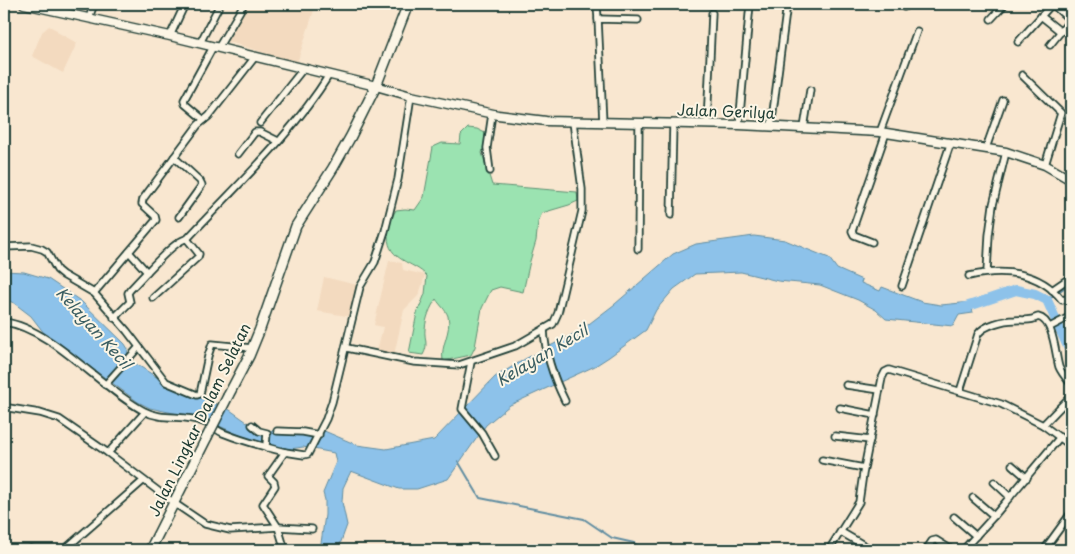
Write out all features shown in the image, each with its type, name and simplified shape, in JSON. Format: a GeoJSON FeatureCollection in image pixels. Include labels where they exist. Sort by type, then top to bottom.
{"type":"FeatureCollection","features":[{"type":"Feature","properties":{"kind":"main road","name":"Jalan Lingkar Dalam Selatan"},"geometry":{"type":"LineString","coordinates":[[376,86],[373,82],[403,4]]}},
{"type":"Feature","properties":{"kind":"main road","name":"Jalan Lingkar Dalam Selatan"},"geometry":{"type":"LineString","coordinates":[[150,550],[252,348],[296,226],[333,168],[376,86],[408,4]]}},
{"type":"Feature","properties":{"kind":"street","name":"Jalan Gerilya"},"geometry":{"type":"LineString","coordinates":[[24,4],[200,43],[411,96],[492,114],[528,120],[739,125],[883,132],[1006,152],[1045,165],[1071,180]]}},
{"type":"Feature","properties":{"kind":"street"},"geometry":{"type":"LineString","coordinates":[[88,18],[94,4]]}},
{"type":"Feature","properties":{"kind":"street"},"geometry":{"type":"LineString","coordinates":[[170,36],[185,4]]}},
{"type":"Feature","properties":{"kind":"street"},"geometry":{"type":"LineString","coordinates":[[200,43],[220,4]]}},
{"type":"Feature","properties":{"kind":"street"},"geometry":{"type":"LineString","coordinates":[[204,120],[185,104],[184,100],[244,4]]}},
{"type":"Feature","properties":{"kind":"street"},"geometry":{"type":"LineString","coordinates":[[739,125],[750,4]]}},
{"type":"Feature","properties":{"kind":"street"},"geometry":{"type":"LineString","coordinates":[[771,127],[787,4]]}},
{"type":"Feature","properties":{"kind":"street"},"geometry":{"type":"LineString","coordinates":[[991,19],[1005,4]]}},
{"type":"Feature","properties":{"kind":"street"},"geometry":{"type":"LineString","coordinates":[[1018,42],[1052,4],[1071,21],[1050,45]]}},
{"type":"Feature","properties":{"kind":"street"},"geometry":{"type":"LineString","coordinates":[[597,5],[603,123]]}},
{"type":"Feature","properties":{"kind":"street"},"geometry":{"type":"LineString","coordinates":[[707,124],[712,13]]}},
{"type":"Feature","properties":{"kind":"street"},"geometry":{"type":"LineString","coordinates":[[1041,16],[1061,32]]}},
{"type":"Feature","properties":{"kind":"street"},"geometry":{"type":"LineString","coordinates":[[598,19],[638,20]]}},
{"type":"Feature","properties":{"kind":"street"},"geometry":{"type":"LineString","coordinates":[[872,242],[854,235],[852,231],[917,31]]}},
{"type":"Feature","properties":{"kind":"street"},"geometry":{"type":"LineString","coordinates":[[94,293],[156,220],[155,216],[142,202],[174,157],[255,57]]}},
{"type":"Feature","properties":{"kind":"street"},"geometry":{"type":"LineString","coordinates":[[260,123],[303,68]]}},
{"type":"Feature","properties":{"kind":"street"},"geometry":{"type":"LineString","coordinates":[[114,318],[131,301],[128,295],[130,290],[181,239],[187,239],[291,128],[329,75]]}},
{"type":"Feature","properties":{"kind":"street"},"geometry":{"type":"LineString","coordinates":[[1022,75],[1061,113],[1045,165]]}},
{"type":"Feature","properties":{"kind":"street"},"geometry":{"type":"LineString","coordinates":[[804,128],[810,90]]}},
{"type":"Feature","properties":{"kind":"street"},"geometry":{"type":"LineString","coordinates":[[4,322],[18,325],[68,354],[145,412],[202,421],[223,433],[285,452],[306,455],[319,436],[332,402],[347,348],[360,287],[380,248],[394,202],[411,96]]}},
{"type":"Feature","properties":{"kind":"street"},"geometry":{"type":"LineString","coordinates":[[986,148],[1003,100]]}},
{"type":"Feature","properties":{"kind":"street"},"geometry":{"type":"LineString","coordinates":[[490,171],[487,148],[492,114]]}},
{"type":"Feature","properties":{"kind":"street"},"geometry":{"type":"LineString","coordinates":[[347,348],[414,362],[451,365],[471,362],[505,351],[553,324],[558,313],[582,211],[582,189],[573,122]]}},
{"type":"Feature","properties":{"kind":"street"},"geometry":{"type":"LineString","coordinates":[[638,249],[640,123]]}},
{"type":"Feature","properties":{"kind":"street"},"geometry":{"type":"LineString","coordinates":[[671,216],[673,124]]}},
{"type":"Feature","properties":{"kind":"street"},"geometry":{"type":"LineString","coordinates":[[238,154],[256,132],[260,132],[278,141]]}},
{"type":"Feature","properties":{"kind":"street"},"geometry":{"type":"LineString","coordinates":[[902,286],[951,142]]}},
{"type":"Feature","properties":{"kind":"street"},"geometry":{"type":"LineString","coordinates":[[987,272],[993,205],[1006,152]]}},
{"type":"Feature","properties":{"kind":"street"},"geometry":{"type":"LineString","coordinates":[[174,157],[202,185],[179,217]]}},
{"type":"Feature","properties":{"kind":"street"},"geometry":{"type":"LineString","coordinates":[[153,298],[198,257],[199,254],[187,239]]}},
{"type":"Feature","properties":{"kind":"street"},"geometry":{"type":"LineString","coordinates":[[4,247],[31,246],[42,248],[47,252],[57,270],[94,293],[127,331],[138,348],[166,382],[198,395],[200,394],[212,345],[252,348]]}},
{"type":"Feature","properties":{"kind":"street"},"geometry":{"type":"LineString","coordinates":[[129,252],[147,272]]}},
{"type":"Feature","properties":{"kind":"street"},"geometry":{"type":"LineString","coordinates":[[969,276],[987,272],[1030,276],[1038,279],[1062,300],[1070,300]]}},
{"type":"Feature","properties":{"kind":"street"},"geometry":{"type":"LineString","coordinates":[[1055,292],[1071,277]]}},
{"type":"Feature","properties":{"kind":"street"},"geometry":{"type":"LineString","coordinates":[[1052,326],[1071,316]]}},
{"type":"Feature","properties":{"kind":"street"},"geometry":{"type":"LineString","coordinates":[[960,391],[978,334],[982,329],[1009,320],[1030,321],[1040,317],[1052,326],[1060,370],[1071,384]]}},
{"type":"Feature","properties":{"kind":"street"},"geometry":{"type":"LineString","coordinates":[[544,329],[555,380],[565,401]]}},
{"type":"Feature","properties":{"kind":"street"},"geometry":{"type":"LineString","coordinates":[[106,384],[138,348]]}},
{"type":"Feature","properties":{"kind":"street"},"geometry":{"type":"LineString","coordinates":[[471,362],[462,405],[463,411],[482,433],[495,456]]}},
{"type":"Feature","properties":{"kind":"street"},"geometry":{"type":"LineString","coordinates":[[829,550],[859,502],[880,390],[885,372],[889,370],[1000,404],[1043,424],[1071,446]]}},
{"type":"Feature","properties":{"kind":"street"},"geometry":{"type":"LineString","coordinates":[[846,385],[880,390]]}},
{"type":"Feature","properties":{"kind":"street"},"geometry":{"type":"LineString","coordinates":[[1043,424],[1071,396]]}},
{"type":"Feature","properties":{"kind":"street"},"geometry":{"type":"LineString","coordinates":[[9,408],[40,413],[59,420],[108,453],[143,481],[205,524],[224,530],[278,527],[312,529]]}},
{"type":"Feature","properties":{"kind":"street"},"geometry":{"type":"LineString","coordinates":[[840,408],[875,415]]}},
{"type":"Feature","properties":{"kind":"street"},"geometry":{"type":"LineString","coordinates":[[108,453],[145,412]]}},
{"type":"Feature","properties":{"kind":"street"},"geometry":{"type":"LineString","coordinates":[[252,425],[258,431],[267,433],[267,447]]}},
{"type":"Feature","properties":{"kind":"street"},"geometry":{"type":"LineString","coordinates":[[277,431],[303,432],[319,436]]}},
{"type":"Feature","properties":{"kind":"street"},"geometry":{"type":"LineString","coordinates":[[835,436],[870,440]]}},
{"type":"Feature","properties":{"kind":"street"},"geometry":{"type":"LineString","coordinates":[[964,550],[1060,437]]}},
{"type":"Feature","properties":{"kind":"street"},"geometry":{"type":"LineString","coordinates":[[285,452],[268,477],[274,482],[275,486],[263,502],[278,527],[286,550]]}},
{"type":"Feature","properties":{"kind":"street"},"geometry":{"type":"LineString","coordinates":[[822,460],[864,468]]}},
{"type":"Feature","properties":{"kind":"street"},"geometry":{"type":"LineString","coordinates":[[1012,465],[1026,478]]}},
{"type":"Feature","properties":{"kind":"street"},"geometry":{"type":"LineString","coordinates":[[64,550],[143,481]]}},
{"type":"Feature","properties":{"kind":"street"},"geometry":{"type":"LineString","coordinates":[[994,482],[1010,497]]}},
{"type":"Feature","properties":{"kind":"street"},"geometry":{"type":"LineString","coordinates":[[973,498],[994,516]]}},
{"type":"Feature","properties":{"kind":"street"},"geometry":{"type":"LineString","coordinates":[[1044,550],[1071,513]]}},
{"type":"Feature","properties":{"kind":"street"},"geometry":{"type":"LineString","coordinates":[[954,517],[976,536]]}},
{"type":"Feature","properties":{"kind":"street"},"geometry":{"type":"LineString","coordinates":[[840,532],[861,548],[872,550]]}},
{"type":"Feature","properties":{"kind":"street"},"geometry":{"type":"LineString","coordinates":[[926,550],[932,541],[936,540],[952,550]]}},
{"type":"Feature","properties":{"kind":"shaded area"},"geometry":{"type":"Polygon","coordinates":[[[245,4],[316,4],[297,63],[223,40],[245,4]]]}},
{"type":"Feature","properties":{"kind":"shaded area"},"geometry":{"type":"Polygon","coordinates":[[[49,26],[77,43],[63,73],[32,56],[42,32],[49,26]]]}},
{"type":"Feature","properties":{"kind":"shaded area"},"geometry":{"type":"Polygon","coordinates":[[[389,261],[402,263],[403,270],[425,275],[419,295],[404,310],[394,355],[377,351],[383,327],[374,325],[389,261]]]}},
{"type":"Feature","properties":{"kind":"shaded area"},"geometry":{"type":"Polygon","coordinates":[[[324,277],[357,285],[352,317],[317,311],[324,277]]]}},
{"type":"Feature","properties":{"kind":"green space"},"geometry":{"type":"Polygon","coordinates":[[[468,128],[477,129],[485,133],[482,153],[492,185],[577,192],[578,201],[542,213],[538,222],[536,241],[523,292],[500,287],[491,290],[482,308],[475,347],[471,355],[443,361],[443,349],[449,322],[447,314],[436,299],[426,321],[426,345],[423,355],[409,353],[417,313],[425,294],[427,276],[402,260],[392,251],[388,232],[396,210],[415,210],[424,197],[433,147],[442,143],[460,144],[461,135],[468,128]]]}},
{"type":"Feature","properties":{"kind":"water"},"geometry":{"type":"Polygon","coordinates":[[[754,236],[785,240],[829,258],[837,269],[862,280],[861,283],[880,291],[882,287],[922,302],[941,305],[971,302],[973,313],[959,315],[953,326],[886,319],[876,310],[858,300],[820,285],[778,281],[741,272],[695,274],[674,289],[656,310],[646,330],[609,357],[595,366],[510,405],[486,425],[448,479],[417,489],[399,489],[351,471],[343,488],[342,502],[347,525],[338,550],[320,550],[325,515],[323,493],[336,462],[334,453],[303,447],[283,450],[244,437],[206,420],[150,408],[138,402],[44,333],[31,316],[14,303],[4,299],[4,271],[24,272],[48,279],[82,302],[125,344],[128,349],[127,356],[133,362],[164,382],[230,410],[257,429],[265,431],[300,430],[314,433],[322,430],[357,445],[386,449],[434,440],[495,377],[581,330],[615,304],[673,254],[696,244],[754,236]]]}},
{"type":"Feature","properties":{"kind":"waterway"},"geometry":{"type":"LineString","coordinates":[[1047,300],[1071,283]]}},
{"type":"Feature","properties":{"kind":"waterway","name":"Kelayan Kecil"},"geometry":{"type":"LineString","coordinates":[[960,309],[1016,290],[1035,294],[1047,300],[1071,352]]}},
{"type":"Feature","properties":{"kind":"waterway"},"geometry":{"type":"LineString","coordinates":[[458,461],[480,498],[584,519],[612,538],[634,543],[645,550]]}}]}
